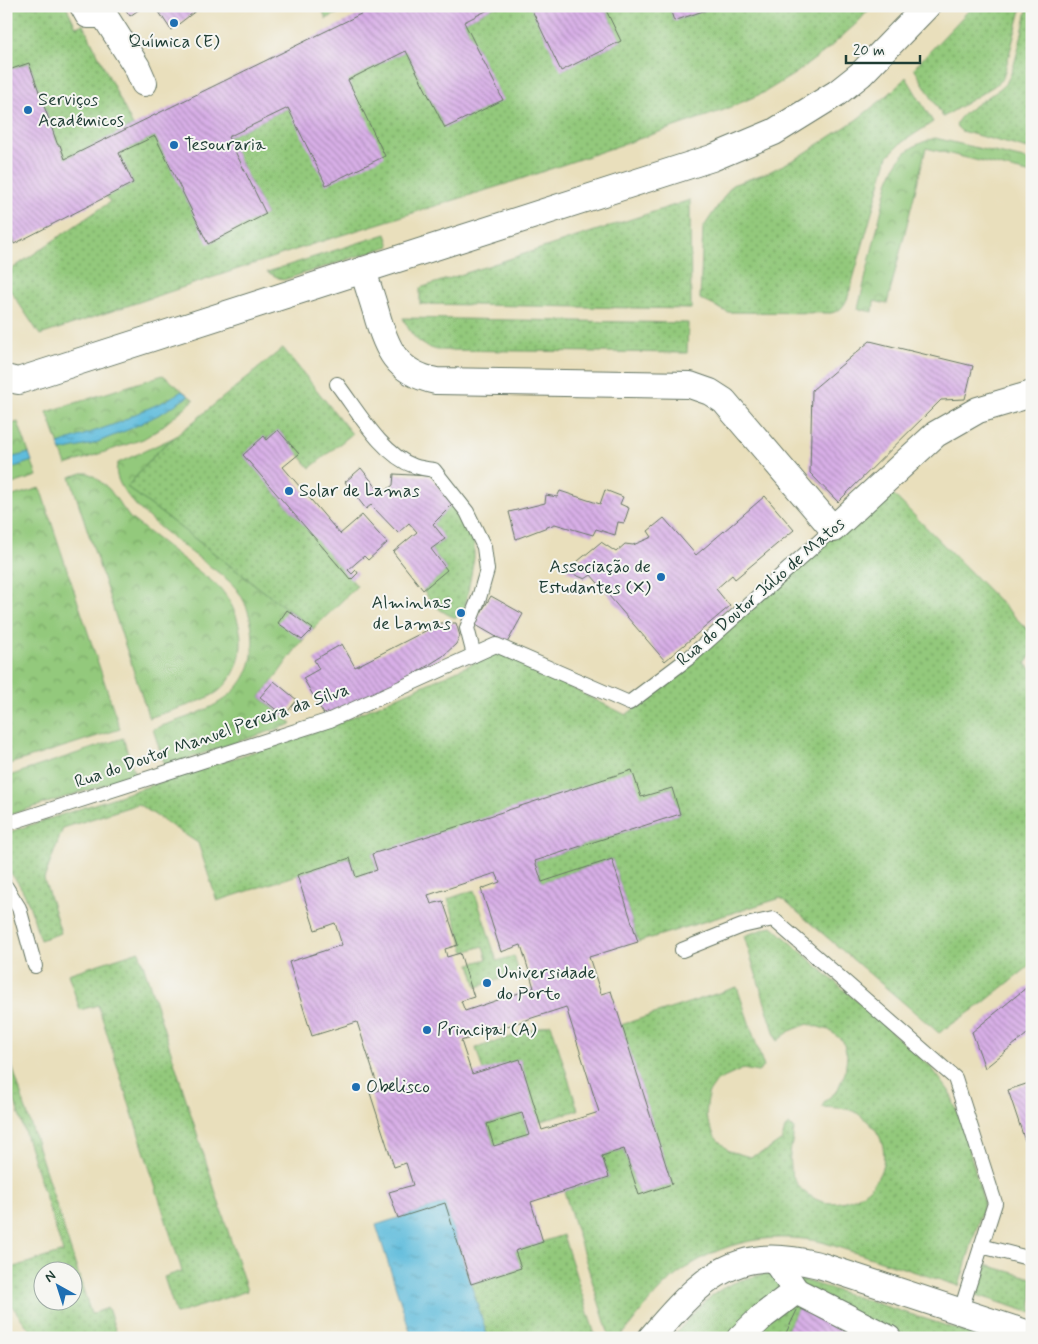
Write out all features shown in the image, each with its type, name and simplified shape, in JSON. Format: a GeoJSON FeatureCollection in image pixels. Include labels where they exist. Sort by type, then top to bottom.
{"type":"FeatureCollection","features":[{"type":"Feature","properties":{"kind":"street"},"geometry":{"type":"LineString","coordinates":[[83,6],[88,15],[104,15],[137,67],[144,83]]}},
{"type":"Feature","properties":{"kind":"street"},"geometry":{"type":"LineString","coordinates":[[10,386],[712,158],[774,132],[837,93],[861,74],[926,6]]}},
{"type":"Feature","properties":{"kind":"street"},"geometry":{"type":"LineString","coordinates":[[363,270],[386,344],[396,360],[417,376],[436,381],[690,386],[710,392],[724,401],[833,529]]}},
{"type":"Feature","properties":{"kind":"street","name":"Rua do Doutor Júlio de Matos"},"geometry":{"type":"LineString","coordinates":[[833,529],[936,434],[978,410],[1032,394]]}},
{"type":"Feature","properties":{"kind":"street"},"geometry":{"type":"LineString","coordinates":[[652,1338],[679,1306],[702,1285],[737,1264],[755,1259],[798,1260],[819,1265],[1032,1335]]}},
{"type":"Feature","properties":{"kind":"street"},"geometry":{"type":"LineString","coordinates":[[774,1259],[796,1291],[888,1338]]}},
{"type":"Feature","properties":{"kind":"street"},"geometry":{"type":"LineString","coordinates":[[740,1338],[796,1291]]}},
{"type":"Feature","properties":{"kind":"lane"},"geometry":{"type":"LineString","coordinates":[[337,384],[384,445],[395,456],[414,466],[434,470],[467,512],[484,547],[487,570],[479,598],[467,628],[474,655]]}},
{"type":"Feature","properties":{"kind":"lane","name":"Rua do Doutor Júlio de Matos"},"geometry":{"type":"LineString","coordinates":[[474,655],[496,645],[629,703],[690,656],[833,529]]}},
{"type":"Feature","properties":{"kind":"lane","name":"Rua do Doutor Manuel Pereira da Silva"},"geometry":{"type":"LineString","coordinates":[[6,824],[330,720],[474,655]]}},
{"type":"Feature","properties":{"kind":"lane"},"geometry":{"type":"LineString","coordinates":[[6,888],[19,908],[35,966]]}},
{"type":"Feature","properties":{"kind":"lane"},"geometry":{"type":"LineString","coordinates":[[682,950],[742,926],[773,919],[955,1078],[995,1204],[960,1312]]}},
{"type":"Feature","properties":{"kind":"lane"},"geometry":{"type":"LineString","coordinates":[[981,1246],[1032,1259]]}},
{"type":"Feature","properties":{"kind":"green space"},"geometry":{"type":"Polygon","coordinates":[[[6,6],[66,6],[76,27],[83,24],[133,126],[65,159],[61,145],[57,143],[29,63],[11,69],[6,62],[6,6]]]}},
{"type":"Feature","properties":{"kind":"green space"},"geometry":{"type":"Polygon","coordinates":[[[321,6],[352,6],[326,19],[321,6]]]}},
{"type":"Feature","properties":{"kind":"green space"},"geometry":{"type":"Polygon","coordinates":[[[496,6],[530,6],[562,70],[621,41],[604,6],[669,6],[674,21],[716,6],[872,6],[858,22],[828,49],[796,73],[765,92],[724,110],[509,183],[313,244],[40,335],[6,284],[6,273],[110,202],[106,196],[133,183],[119,153],[155,136],[208,243],[266,214],[228,137],[406,51],[445,128],[502,100],[464,22],[496,6]]]}},
{"type":"Feature","properties":{"kind":"green space"},"geometry":{"type":"Polygon","coordinates":[[[973,6],[1022,6],[1003,78],[994,86],[943,117],[914,68],[973,6]]]}},
{"type":"Feature","properties":{"kind":"green space"},"geometry":{"type":"Polygon","coordinates":[[[1028,6],[1032,6],[1032,150],[961,131],[956,126],[963,115],[1000,89],[1009,78],[1016,59],[1028,6]]]}},
{"type":"Feature","properties":{"kind":"green space"},"geometry":{"type":"Polygon","coordinates":[[[906,77],[933,122],[901,143],[888,156],[848,297],[842,308],[831,313],[727,312],[700,299],[703,228],[732,185],[769,172],[799,157],[856,120],[888,95],[906,77]]]}},
{"type":"Feature","properties":{"kind":"green space"},"geometry":{"type":"Polygon","coordinates":[[[935,138],[1032,161],[1032,174],[926,148],[887,304],[874,301],[873,312],[858,309],[892,173],[905,153],[925,141],[935,138]]]}},
{"type":"Feature","properties":{"kind":"green space"},"geometry":{"type":"Polygon","coordinates":[[[690,200],[691,309],[420,304],[420,288],[690,200]]]}},
{"type":"Feature","properties":{"kind":"green space"},"geometry":{"type":"Polygon","coordinates":[[[386,234],[390,246],[283,280],[267,272],[386,234]]]}},
{"type":"Feature","properties":{"kind":"green space"},"geometry":{"type":"Polygon","coordinates":[[[403,318],[688,323],[687,353],[437,350],[420,342],[403,318]]]}},
{"type":"Feature","properties":{"kind":"green space"},"geometry":{"type":"Polygon","coordinates":[[[283,348],[352,434],[310,468],[278,430],[267,440],[264,437],[243,455],[357,586],[313,629],[127,487],[159,450],[283,348]]]}},
{"type":"Feature","properties":{"kind":"green space"},"geometry":{"type":"Polygon","coordinates":[[[163,375],[194,400],[158,430],[143,439],[66,465],[47,412],[163,375]]]}},
{"type":"Feature","properties":{"kind":"green space"},"geometry":{"type":"Polygon","coordinates":[[[18,422],[37,476],[6,486],[6,426],[18,422]]]}},
{"type":"Feature","properties":{"kind":"green space"},"geometry":{"type":"Polygon","coordinates":[[[175,437],[159,450],[127,487],[313,629],[260,697],[292,724],[165,766],[153,729],[205,710],[220,702],[233,691],[244,678],[251,662],[253,642],[248,610],[241,595],[231,583],[160,528],[141,510],[126,493],[117,477],[118,463],[175,437]]]}},
{"type":"Feature","properties":{"kind":"green space"},"geometry":{"type":"Polygon","coordinates":[[[88,473],[95,477],[109,489],[130,518],[219,587],[228,598],[239,625],[241,638],[240,652],[237,666],[230,679],[214,694],[149,718],[70,477],[88,473]]]}},
{"type":"Feature","properties":{"kind":"green space"},"geometry":{"type":"Polygon","coordinates":[[[881,482],[1032,634],[1032,654],[1025,664],[1032,669],[1032,964],[983,1003],[939,1033],[781,898],[638,942],[612,859],[542,882],[535,861],[680,814],[672,788],[641,797],[372,854],[377,870],[356,877],[350,858],[217,901],[198,843],[138,804],[63,828],[44,879],[61,933],[40,940],[24,893],[6,869],[6,833],[329,727],[499,652],[626,715],[697,657],[881,482]]]}},
{"type":"Feature","properties":{"kind":"green space"},"geometry":{"type":"Polygon","coordinates":[[[40,488],[120,729],[6,765],[6,498],[40,488]]]}},
{"type":"Feature","properties":{"kind":"green space"},"geometry":{"type":"Polygon","coordinates":[[[453,504],[474,542],[474,558],[465,608],[456,618],[437,607],[423,590],[447,570],[431,549],[445,539],[433,524],[453,504]]]}},
{"type":"Feature","properties":{"kind":"green space"},"geometry":{"type":"Polygon","coordinates":[[[123,738],[135,775],[6,816],[6,777],[123,738]]]}},
{"type":"Feature","properties":{"kind":"green space"},"geometry":{"type":"Polygon","coordinates":[[[474,890],[497,961],[514,956],[519,973],[477,987],[470,964],[487,959],[483,946],[465,952],[448,899],[474,890]]]}},
{"type":"Feature","properties":{"kind":"green space"},"geometry":{"type":"Polygon","coordinates":[[[772,926],[931,1067],[949,1091],[962,1124],[984,1203],[959,1286],[822,1242],[801,1239],[760,1239],[721,1249],[685,1269],[655,1295],[620,1338],[610,1338],[564,1191],[609,1177],[602,1156],[624,1149],[639,1195],[672,1184],[621,1025],[737,987],[764,1067],[758,1072],[743,1069],[717,1081],[708,1094],[706,1117],[715,1137],[729,1151],[750,1157],[766,1151],[782,1140],[785,1128],[790,1125],[794,1129],[790,1158],[793,1176],[804,1192],[824,1202],[841,1202],[859,1196],[878,1177],[883,1165],[884,1152],[881,1139],[874,1127],[853,1111],[842,1108],[822,1107],[825,1101],[837,1091],[845,1073],[847,1055],[843,1041],[829,1030],[808,1024],[790,1031],[777,1041],[744,936],[772,926]]]}},
{"type":"Feature","properties":{"kind":"green space"},"geometry":{"type":"Polygon","coordinates":[[[139,951],[247,1291],[176,1314],[164,1277],[182,1271],[98,1005],[80,1010],[68,974],[139,951]]]}},
{"type":"Feature","properties":{"kind":"green space"},"geometry":{"type":"Polygon","coordinates":[[[551,1024],[578,1110],[539,1122],[483,1071],[476,1048],[551,1024]]]}},
{"type":"Feature","properties":{"kind":"green space"},"geometry":{"type":"Polygon","coordinates":[[[6,1047],[74,1262],[32,1262],[32,1312],[82,1312],[82,1286],[91,1314],[108,1308],[118,1338],[36,1338],[6,1298],[6,1267],[7,1269],[63,1252],[6,1074],[6,1047]]]}},
{"type":"Feature","properties":{"kind":"green space"},"geometry":{"type":"Polygon","coordinates":[[[522,1113],[529,1135],[494,1146],[487,1124],[522,1113]]]}},
{"type":"Feature","properties":{"kind":"green space"},"geometry":{"type":"Polygon","coordinates":[[[563,1235],[596,1338],[488,1338],[471,1284],[520,1268],[515,1251],[563,1235]]]}},
{"type":"Feature","properties":{"kind":"green space"},"geometry":{"type":"Polygon","coordinates":[[[986,1265],[1032,1278],[1032,1313],[977,1295],[986,1265]]]}},
{"type":"Feature","properties":{"kind":"green space"},"geometry":{"type":"Polygon","coordinates":[[[765,1274],[797,1278],[985,1338],[887,1338],[799,1306],[785,1334],[791,1338],[672,1338],[698,1309],[719,1291],[736,1282],[765,1274]]]}},
{"type":"Feature","properties":{"kind":"water"},"geometry":{"type":"Polygon","coordinates":[[[182,391],[189,396],[162,413],[130,429],[93,444],[61,451],[58,444],[121,422],[182,391]]]}},
{"type":"Feature","properties":{"kind":"water"},"geometry":{"type":"Polygon","coordinates":[[[29,453],[32,461],[6,470],[6,459],[29,453]]]}},
{"type":"Feature","properties":{"kind":"water"},"geometry":{"type":"Polygon","coordinates":[[[445,1203],[488,1338],[412,1338],[376,1225],[445,1203]]]}},
{"type":"Feature","properties":{"kind":"building","name":"Química (E)"},"geometry":{"type":"Polygon","coordinates":[[[123,6],[144,6],[130,16],[123,6]]]}},
{"type":"Feature","properties":{"kind":"building","name":"Química (E)"},"geometry":{"type":"Polygon","coordinates":[[[155,6],[202,6],[171,30],[155,6]]]}},
{"type":"Feature","properties":{"kind":"building"},"geometry":{"type":"Polygon","coordinates":[[[377,6],[496,6],[464,22],[503,100],[445,128],[406,51],[348,80],[385,156],[326,185],[288,108],[228,137],[266,214],[208,244],[155,136],[119,153],[133,183],[14,244],[6,221],[6,71],[29,63],[57,143],[60,145],[65,159],[377,6]]]}},
{"type":"Feature","properties":{"kind":"building"},"geometry":{"type":"Polygon","coordinates":[[[530,6],[604,6],[621,41],[561,71],[530,6]]]}},
{"type":"Feature","properties":{"kind":"building"},"geometry":{"type":"Polygon","coordinates":[[[669,6],[715,6],[715,7],[674,21],[669,6]]]}},
{"type":"Feature","properties":{"kind":"building"},"geometry":{"type":"Polygon","coordinates":[[[870,341],[973,366],[965,399],[941,400],[838,502],[810,473],[812,390],[870,341]]]}},
{"type":"Feature","properties":{"kind":"building","name":"Solar de Lamas"},"geometry":{"type":"Polygon","coordinates":[[[278,430],[299,454],[283,467],[340,534],[362,515],[387,543],[368,560],[364,556],[348,570],[352,574],[356,570],[358,573],[351,580],[243,455],[264,436],[267,440],[278,430]]]}},
{"type":"Feature","properties":{"kind":"building"},"geometry":{"type":"Polygon","coordinates":[[[361,468],[382,494],[393,485],[394,474],[429,476],[453,504],[433,524],[445,539],[431,549],[447,570],[423,590],[393,552],[417,532],[409,523],[398,533],[371,505],[366,509],[345,482],[361,468]]]}},
{"type":"Feature","properties":{"kind":"building"},"geometry":{"type":"Polygon","coordinates":[[[605,490],[623,497],[620,504],[629,508],[624,523],[618,522],[615,535],[596,529],[593,535],[555,524],[516,539],[509,512],[545,503],[546,495],[557,497],[560,491],[600,504],[605,490]]]}},
{"type":"Feature","properties":{"kind":"building","name":"Associação de Estudantes (X)"},"geometry":{"type":"Polygon","coordinates":[[[765,496],[794,530],[735,579],[732,575],[716,589],[730,606],[665,661],[591,575],[585,579],[566,571],[601,542],[616,552],[625,544],[633,545],[652,537],[648,531],[664,518],[696,555],[765,496]]]}},
{"type":"Feature","properties":{"kind":"building"},"geometry":{"type":"Polygon","coordinates":[[[491,596],[523,614],[507,643],[474,624],[491,596]]]}},
{"type":"Feature","properties":{"kind":"building"},"geometry":{"type":"Polygon","coordinates":[[[287,610],[313,629],[302,640],[278,623],[287,610]]]}},
{"type":"Feature","properties":{"kind":"building"},"geometry":{"type":"Polygon","coordinates":[[[441,623],[456,623],[460,636],[456,644],[443,656],[408,678],[325,716],[303,678],[319,669],[314,660],[342,644],[355,667],[441,623]]]}},
{"type":"Feature","properties":{"kind":"building"},"geometry":{"type":"Polygon","coordinates":[[[274,681],[297,700],[284,716],[260,697],[274,681]]]}},
{"type":"Feature","properties":{"kind":"building","name":"Principal (A)"},"geometry":{"type":"Polygon","coordinates":[[[632,770],[641,797],[672,788],[680,814],[535,861],[542,882],[612,859],[638,942],[589,957],[601,994],[611,991],[672,1184],[639,1195],[624,1149],[602,1156],[609,1177],[531,1202],[543,1242],[515,1251],[521,1268],[471,1284],[445,1203],[398,1218],[389,1192],[413,1185],[406,1163],[394,1167],[370,1093],[379,1090],[357,1022],[312,1036],[289,962],[342,945],[335,923],[315,930],[297,875],[350,858],[356,877],[377,870],[372,854],[632,770]],[[496,873],[428,895],[431,904],[443,901],[458,945],[445,949],[447,957],[460,953],[474,997],[461,1001],[465,1011],[534,988],[521,945],[501,952],[481,889],[500,882],[496,873]],[[566,1007],[461,1041],[472,1074],[520,1059],[542,1130],[599,1112],[566,1007]],[[522,1113],[487,1124],[494,1146],[529,1135],[522,1113]]]}},
{"type":"Feature","properties":{"kind":"building"},"geometry":{"type":"Polygon","coordinates":[[[1032,983],[1032,1030],[985,1068],[972,1032],[1032,983]]]}},
{"type":"Feature","properties":{"kind":"building"},"geometry":{"type":"Polygon","coordinates":[[[1032,1082],[1032,1139],[1025,1141],[1008,1090],[1032,1082]]]}},
{"type":"Feature","properties":{"kind":"building"},"geometry":{"type":"Polygon","coordinates":[[[799,1306],[861,1338],[791,1338],[785,1335],[799,1306]]]}},
{"type":"Feature","properties":{"kind":"place","name":"Química (E)"},"geometry":{"type":"Point","coordinates":[174,23]}},
{"type":"Feature","properties":{"kind":"place","name":"Serviços Académicos"},"geometry":{"type":"Point","coordinates":[28,110]}},
{"type":"Feature","properties":{"kind":"place","name":"Tesouraria"},"geometry":{"type":"Point","coordinates":[174,145]}},
{"type":"Feature","properties":{"kind":"place","name":"Solar de Lamas"},"geometry":{"type":"Point","coordinates":[289,491]}},
{"type":"Feature","properties":{"kind":"place","name":"Associação de Estudantes (X)"},"geometry":{"type":"Point","coordinates":[661,577]}},
{"type":"Feature","properties":{"kind":"place","name":"Alminhas de Lamas"},"geometry":{"type":"Point","coordinates":[461,613]}},
{"type":"Feature","properties":{"kind":"place","name":"Universidade do Porto"},"geometry":{"type":"Point","coordinates":[487,983]}},
{"type":"Feature","properties":{"kind":"place","name":"Principal (A)"},"geometry":{"type":"Point","coordinates":[427,1030]}},
{"type":"Feature","properties":{"kind":"place","name":"Obelisco"},"geometry":{"type":"Point","coordinates":[356,1087]}}]}
